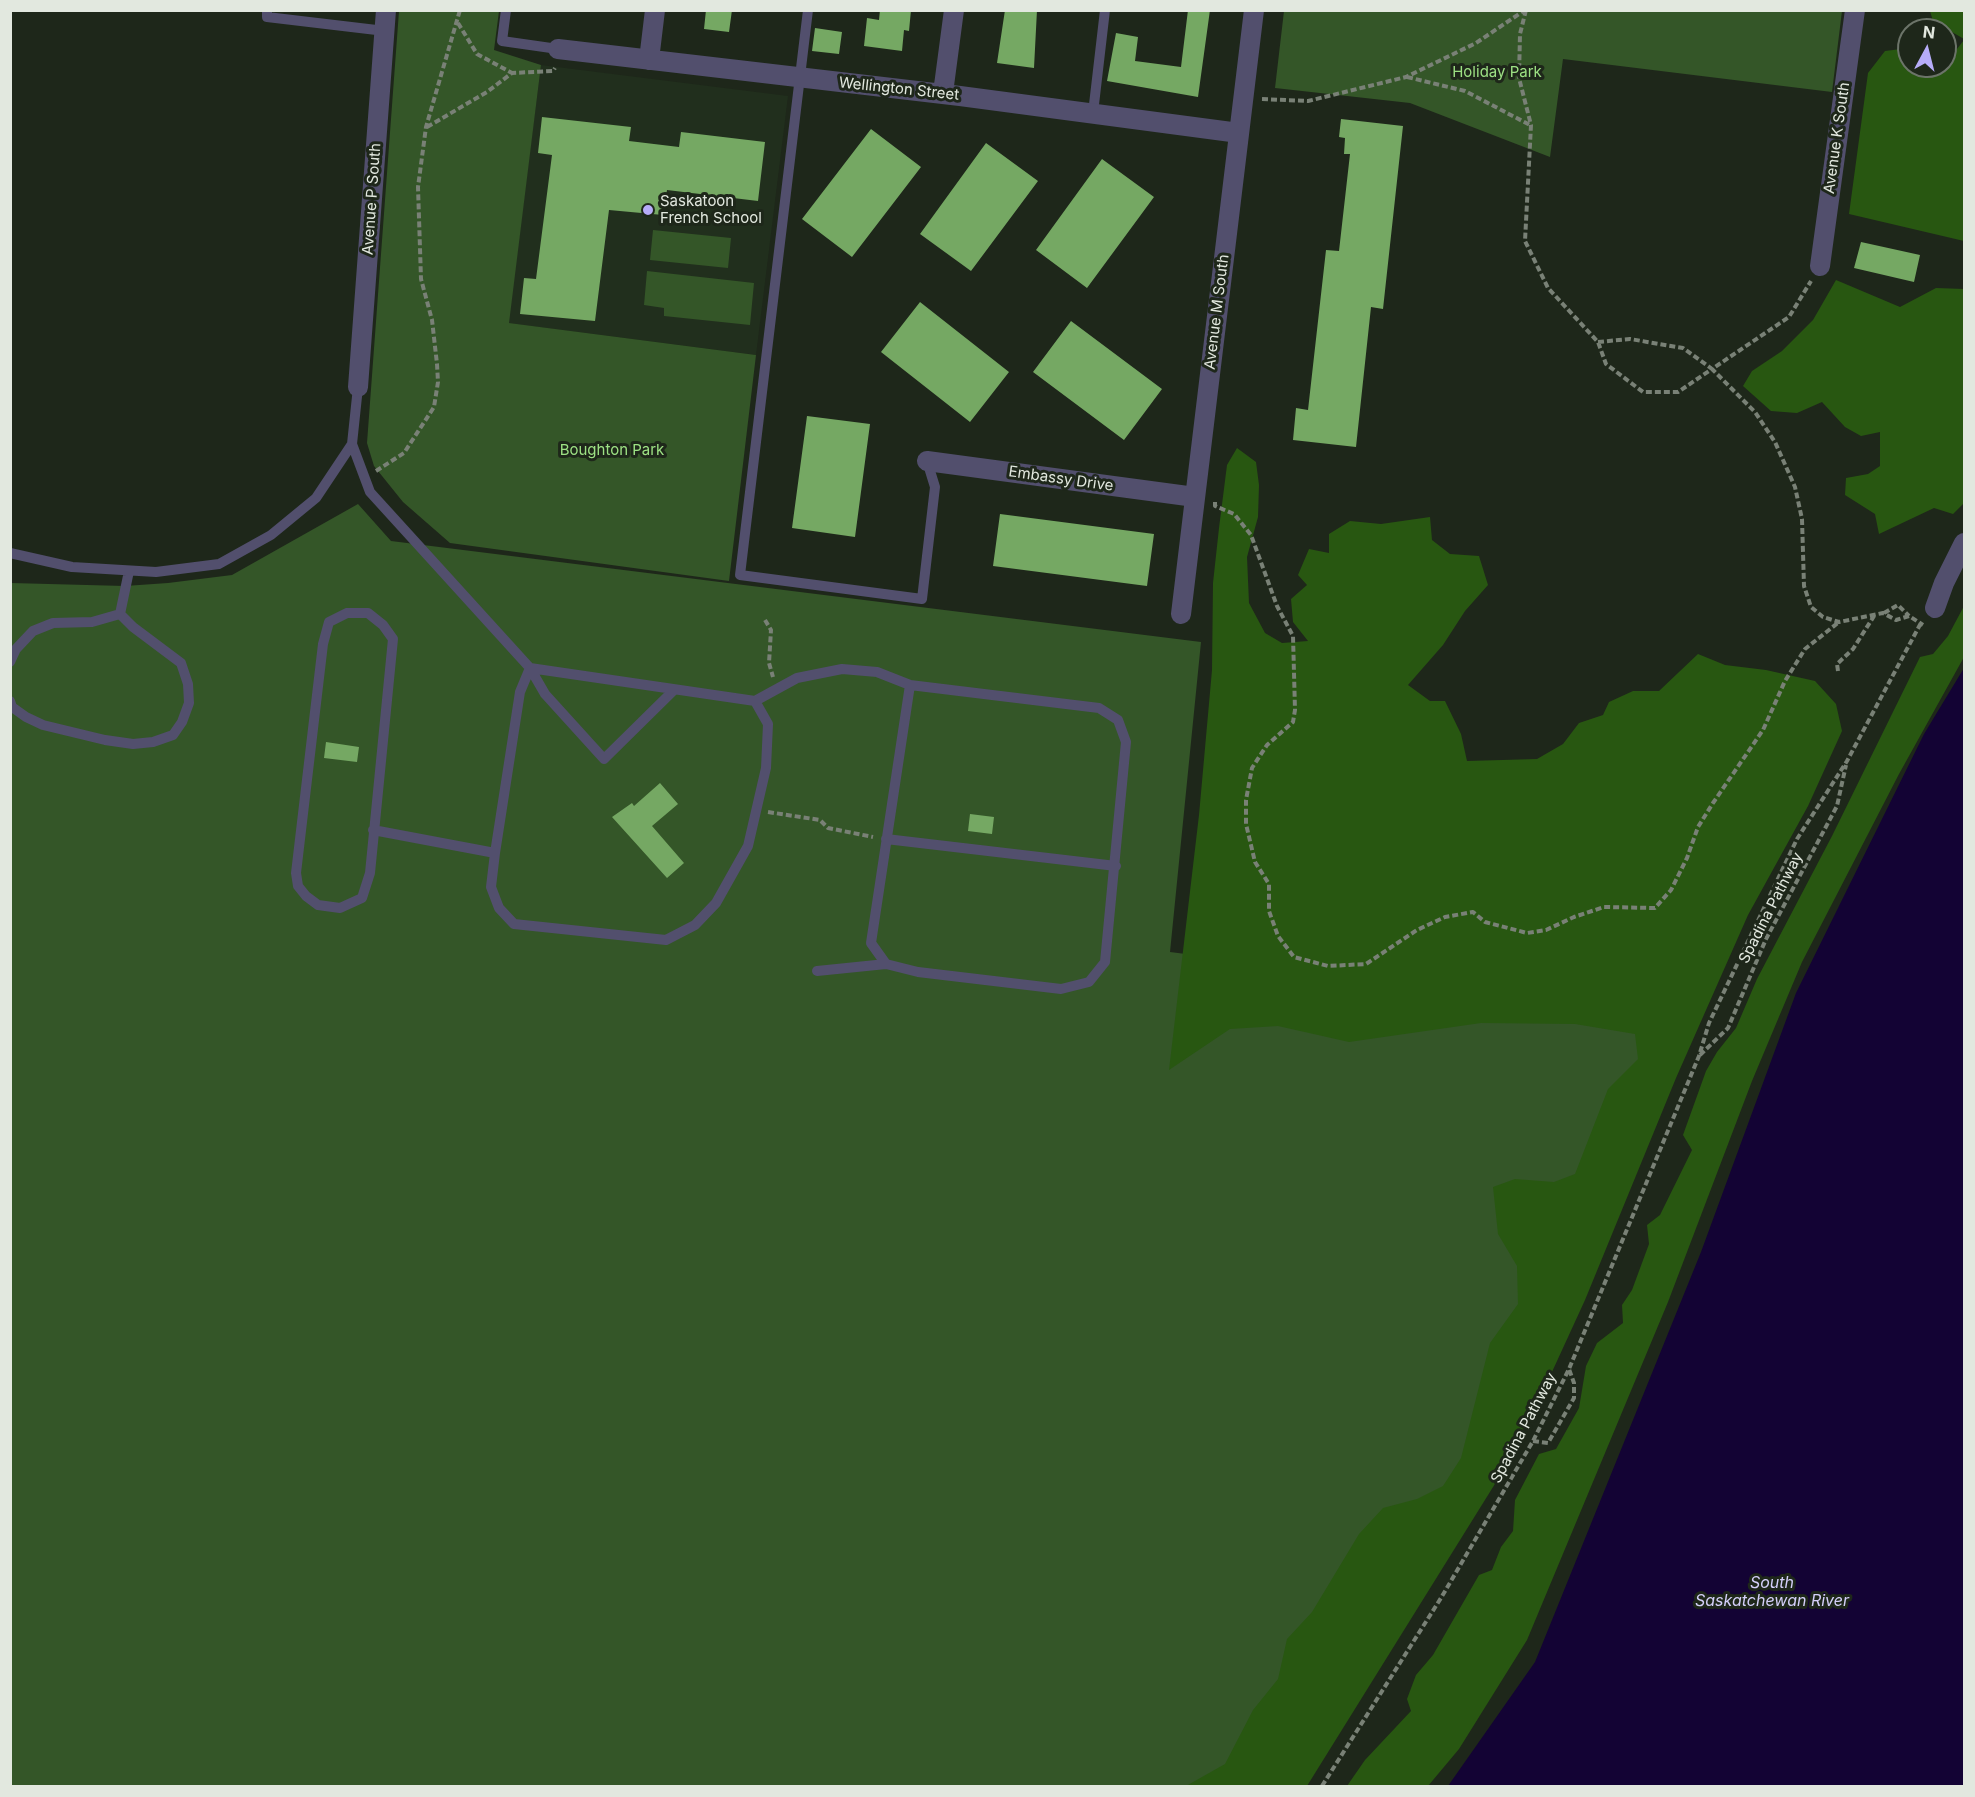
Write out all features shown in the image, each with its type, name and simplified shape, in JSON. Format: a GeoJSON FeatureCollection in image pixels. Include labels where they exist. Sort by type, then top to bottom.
{"type":"FeatureCollection","features":[{"type":"Feature","properties":{"kind":"street","name":"Avenue P South"},"geometry":{"type":"LineString","coordinates":[[358,387],[386,10]]}},
{"type":"Feature","properties":{"kind":"street"},"geometry":{"type":"LineString","coordinates":[[649,60],[655,10]]}},
{"type":"Feature","properties":{"kind":"street"},"geometry":{"type":"LineString","coordinates":[[943,93],[954,10]]}},
{"type":"Feature","properties":{"kind":"street","name":"Avenue M South"},"geometry":{"type":"LineString","coordinates":[[1181,614],[1254,10]]}},
{"type":"Feature","properties":{"kind":"street","name":"Avenue K South"},"geometry":{"type":"LineString","coordinates":[[1820,266],[1854,10]]}},
{"type":"Feature","properties":{"kind":"street","name":"Wellington Street"},"geometry":{"type":"LineString","coordinates":[[563,49],[943,93],[1239,133]]}},
{"type":"Feature","properties":{"kind":"street","name":"Embassy Drive"},"geometry":{"type":"LineString","coordinates":[[927,461],[1195,497]]}},
{"type":"Feature","properties":{"kind":"street"},"geometry":{"type":"LineString","coordinates":[[1929,611],[1965,543]]}},
{"type":"Feature","properties":{"kind":"lane"},"geometry":{"type":"LineString","coordinates":[[267,10],[267,17],[385,31]]}},
{"type":"Feature","properties":{"kind":"lane"},"geometry":{"type":"LineString","coordinates":[[506,10],[502,41],[563,49]]}},
{"type":"Feature","properties":{"kind":"lane"},"geometry":{"type":"LineString","coordinates":[[808,10],[740,575],[922,599],[935,487],[927,461]]}},
{"type":"Feature","properties":{"kind":"lane"},"geometry":{"type":"LineString","coordinates":[[1093,113],[1106,10]]}},
{"type":"Feature","properties":{"kind":"lane"},"geometry":{"type":"LineString","coordinates":[[358,387],[352,444],[370,492],[530,668],[545,694],[604,759],[674,690]]}},
{"type":"Feature","properties":{"kind":"lane"},"geometry":{"type":"LineString","coordinates":[[10,553],[72,567],[129,571],[156,572],[219,564],[271,535],[316,498],[352,444]]}},
{"type":"Feature","properties":{"kind":"lane"},"geometry":{"type":"LineString","coordinates":[[120,614],[129,571]]}},
{"type":"Feature","properties":{"kind":"lane"},"geometry":{"type":"LineString","coordinates":[[347,613],[368,613],[383,625],[393,639],[373,830],[370,873],[362,898],[340,908],[318,904],[306,896],[298,886],[296,873],[323,644],[329,622],[347,613]]}},
{"type":"Feature","properties":{"kind":"lane"},"geometry":{"type":"LineString","coordinates":[[10,662],[16,649],[33,631],[53,623],[92,622],[120,614]]}},
{"type":"Feature","properties":{"kind":"lane"},"geometry":{"type":"LineString","coordinates":[[10,701],[12,707],[34,721],[105,740],[133,744],[153,742],[173,735],[182,722],[189,703],[188,684],[181,663],[133,627],[120,614]]}},
{"type":"Feature","properties":{"kind":"lane"},"geometry":{"type":"LineString","coordinates":[[530,668],[755,701],[797,678],[842,669],[877,672],[910,685],[1099,708],[1118,720],[1126,742],[1116,866],[1105,962],[1089,982],[1061,989],[918,972],[886,964],[817,971]]}},
{"type":"Feature","properties":{"kind":"lane"},"geometry":{"type":"LineString","coordinates":[[530,668],[520,692],[491,887],[499,908],[514,924],[666,940],[695,925],[716,903],[748,846],[766,768],[768,724],[755,701]]}},
{"type":"Feature","properties":{"kind":"lane"},"geometry":{"type":"LineString","coordinates":[[886,964],[871,943],[910,685]]}},
{"type":"Feature","properties":{"kind":"lane"},"geometry":{"type":"LineString","coordinates":[[373,830],[495,853]]}},
{"type":"Feature","properties":{"kind":"lane"},"geometry":{"type":"LineString","coordinates":[[886,839],[1116,866]]}},
{"type":"Feature","properties":{"kind":"path"},"geometry":{"type":"LineString","coordinates":[[364,477],[387,466],[404,453],[434,406],[438,382],[435,340],[421,279],[418,187],[426,127],[460,10]]}},
{"type":"Feature","properties":{"kind":"path"},"geometry":{"type":"LineString","coordinates":[[1243,99],[1308,101],[1406,77],[1476,43],[1526,10]]}},
{"type":"Feature","properties":{"kind":"path"},"geometry":{"type":"LineString","coordinates":[[1526,10],[1520,34],[1519,78],[1531,126],[1525,241],[1548,288],[1598,342],[1606,364],[1643,392],[1678,392],[1790,317],[1820,266]]}},
{"type":"Feature","properties":{"kind":"path"},"geometry":{"type":"LineString","coordinates":[[458,22],[477,54],[512,73],[553,71],[563,49]]}},
{"type":"Feature","properties":{"kind":"path"},"geometry":{"type":"LineString","coordinates":[[426,127],[487,92],[512,73]]}},
{"type":"Feature","properties":{"kind":"path"},"geometry":{"type":"LineString","coordinates":[[1406,77],[1465,91],[1531,126]]}},
{"type":"Feature","properties":{"kind":"path"},"geometry":{"type":"LineString","coordinates":[[1598,342],[1630,339],[1683,348],[1712,369],[1755,412],[1775,442],[1795,487],[1802,519],[1804,586],[1811,607],[1823,618],[1839,622],[1874,616],[1898,606],[1921,624]]}},
{"type":"Feature","properties":{"kind":"path"},"geometry":{"type":"LineString","coordinates":[[1216,497],[1215,506],[1234,514],[1251,535],[1277,606],[1293,636],[1295,710],[1293,722],[1267,745],[1252,768],[1246,800],[1246,824],[1255,862],[1269,884],[1269,911],[1278,936],[1294,957],[1328,966],[1366,964],[1417,930],[1445,917],[1473,912],[1485,922],[1527,933],[1546,930],[1574,916],[1604,907],[1655,908],[1671,890],[1687,858],[1698,827],[1763,730],[1785,681],[1805,649],[1839,622]]}},
{"type":"Feature","properties":{"kind":"path","name":"Spadina Pathway"},"geometry":{"type":"LineString","coordinates":[[1322,1786],[1442,1598],[1533,1442],[1569,1369],[1699,1056],[1709,1023],[1797,839],[1847,761],[1929,611]]}},
{"type":"Feature","properties":{"kind":"path"},"geometry":{"type":"LineString","coordinates":[[1883,613],[1896,620],[1909,616]]}},
{"type":"Feature","properties":{"kind":"path"},"geometry":{"type":"LineString","coordinates":[[1838,671],[1838,664],[1853,650],[1874,616]]}},
{"type":"Feature","properties":{"kind":"path"},"geometry":{"type":"LineString","coordinates":[[765,620],[771,630],[769,663],[776,689]]}},
{"type":"Feature","properties":{"kind":"path","name":"Spadina Pathway"},"geometry":{"type":"LineString","coordinates":[[1699,1056],[1728,1028],[1766,939],[1837,806],[1847,761]]}},
{"type":"Feature","properties":{"kind":"path"},"geometry":{"type":"LineString","coordinates":[[756,810],[820,820],[828,828],[886,839]]}},
{"type":"Feature","properties":{"kind":"path"},"geometry":{"type":"LineString","coordinates":[[1533,1442],[1548,1443],[1574,1398],[1574,1383],[1569,1369]]}},
{"type":"Feature","properties":{"kind":"shaded area","name":"Saskatoon French School"},"geometry":{"type":"Polygon","coordinates":[[[541,65],[788,96],[756,355],[508,323],[541,65]]]}},
{"type":"Feature","properties":{"kind":"green space","name":"Holiday Park"},"geometry":{"type":"Polygon","coordinates":[[[1284,10],[1842,11],[1832,92],[1563,59],[1550,157],[1410,103],[1275,88],[1284,10]]]}},
{"type":"Feature","properties":{"kind":"green space","name":"Boughton Park"},"geometry":{"type":"Polygon","coordinates":[[[399,11],[499,11],[494,50],[541,65],[509,323],[756,355],[729,581],[450,543],[403,502],[374,466],[367,443],[399,11]]]}},
{"type":"Feature","properties":{"kind":"green space"},"geometry":{"type":"Polygon","coordinates":[[[1930,11],[1964,11],[1964,39],[1957,35],[1957,18],[1932,18],[1930,11]]]}},
{"type":"Feature","properties":{"kind":"green space"},"geometry":{"type":"Polygon","coordinates":[[[1964,40],[1964,241],[1849,214],[1868,73],[1885,51],[1897,50],[1897,78],[1957,78],[1957,49],[1964,40]]]}},
{"type":"Feature","properties":{"kind":"green space"},"geometry":{"type":"Polygon","coordinates":[[[653,230],[731,238],[728,268],[650,260],[653,230]]]}},
{"type":"Feature","properties":{"kind":"green space"},"geometry":{"type":"Polygon","coordinates":[[[647,271],[754,283],[750,325],[664,316],[664,308],[644,305],[647,271]]]}},
{"type":"Feature","properties":{"kind":"green space"},"geometry":{"type":"Polygon","coordinates":[[[1836,280],[1900,307],[1936,288],[1964,289],[1964,503],[1953,514],[1934,508],[1879,534],[1875,514],[1845,495],[1846,478],[1868,474],[1880,466],[1880,432],[1861,436],[1845,427],[1822,402],[1797,413],[1771,411],[1743,386],[1752,371],[1782,351],[1813,320],[1836,280]]]}},
{"type":"Feature","properties":{"kind":"green space"},"geometry":{"type":"Polygon","coordinates":[[[1237,448],[1256,462],[1259,485],[1258,517],[1247,557],[1249,603],[1265,633],[1282,643],[1308,641],[1293,622],[1291,599],[1307,585],[1298,575],[1309,549],[1329,553],[1329,534],[1350,521],[1381,524],[1430,517],[1432,540],[1450,554],[1479,556],[1488,585],[1465,611],[1443,645],[1408,685],[1430,701],[1445,701],[1461,734],[1467,761],[1537,759],[1563,744],[1579,723],[1603,715],[1609,702],[1633,691],[1659,691],[1698,654],[1725,665],[1766,670],[1815,681],[1836,704],[1842,731],[1808,806],[1748,915],[1676,1078],[1585,1300],[1546,1385],[1498,1479],[1307,1786],[1186,1786],[1225,1764],[1253,1710],[1278,1679],[1287,1639],[1312,1612],[1359,1534],[1383,1508],[1417,1499],[1443,1486],[1461,1458],[1490,1343],[1518,1304],[1517,1266],[1498,1234],[1493,1187],[1515,1179],[1554,1182],[1575,1174],[1608,1089],[1638,1059],[1635,1034],[1575,1024],[1481,1023],[1349,1042],[1278,1026],[1230,1029],[1169,1070],[1199,815],[1212,670],[1213,583],[1219,528],[1227,465],[1237,448]]]}},
{"type":"Feature","properties":{"kind":"green space"},"geometry":{"type":"Polygon","coordinates":[[[358,504],[391,541],[1201,642],[1170,952],[1675,1016],[1521,1379],[1280,1786],[11,1786],[11,583],[125,586],[232,575],[358,504]]]}},
{"type":"Feature","properties":{"kind":"green space"},"geometry":{"type":"Polygon","coordinates":[[[1964,606],[1964,657],[1899,774],[1802,962],[1752,1081],[1668,1302],[1527,1640],[1459,1749],[1428,1786],[1347,1786],[1365,1760],[1411,1711],[1407,1699],[1416,1675],[1433,1655],[1479,1575],[1492,1570],[1501,1547],[1513,1531],[1515,1500],[1539,1454],[1556,1449],[1579,1408],[1586,1366],[1597,1343],[1623,1323],[1622,1305],[1632,1290],[1649,1244],[1647,1225],[1660,1215],[1692,1150],[1683,1135],[1706,1071],[1717,1052],[1736,1028],[1757,979],[1832,836],[1920,657],[1933,654],[1948,636],[1964,606]]]}},
{"type":"Feature","properties":{"kind":"water","name":"South Saskatchewan River"},"geometry":{"type":"Polygon","coordinates":[[[1964,668],[1964,1786],[1448,1786],[1535,1662],[1701,1252],[1796,993],[1924,734],[1964,668]]]}},
{"type":"Feature","properties":{"kind":"building"},"geometry":{"type":"Polygon","coordinates":[[[706,10],[732,10],[729,32],[704,29],[706,10]]]}},
{"type":"Feature","properties":{"kind":"building"},"geometry":{"type":"Polygon","coordinates":[[[880,10],[911,10],[909,31],[904,30],[902,51],[864,46],[867,18],[879,20],[880,10]]]}},
{"type":"Feature","properties":{"kind":"building"},"geometry":{"type":"Polygon","coordinates":[[[1005,10],[1037,10],[1034,68],[997,63],[1005,10]]]}},
{"type":"Feature","properties":{"kind":"building"},"geometry":{"type":"Polygon","coordinates":[[[1188,10],[1210,10],[1198,97],[1107,81],[1116,33],[1138,37],[1135,61],[1181,67],[1188,10]]]}},
{"type":"Feature","properties":{"kind":"building"},"geometry":{"type":"Polygon","coordinates":[[[815,28],[842,32],[839,54],[812,51],[815,28]]]}},
{"type":"Feature","properties":{"kind":"building"},"geometry":{"type":"Polygon","coordinates":[[[542,117],[631,127],[629,141],[679,147],[681,132],[765,142],[758,201],[667,190],[663,215],[609,210],[595,321],[520,314],[524,278],[536,279],[552,155],[538,153],[542,117]]]}},
{"type":"Feature","properties":{"kind":"building"},"geometry":{"type":"Polygon","coordinates":[[[1341,119],[1403,126],[1383,309],[1371,307],[1356,447],[1293,440],[1296,408],[1308,410],[1326,250],[1339,251],[1350,154],[1344,154],[1345,138],[1339,137],[1341,119]]]}},
{"type":"Feature","properties":{"kind":"building"},"geometry":{"type":"Polygon","coordinates":[[[871,129],[921,167],[852,257],[802,219],[871,129]]]}},
{"type":"Feature","properties":{"kind":"building"},"geometry":{"type":"Polygon","coordinates":[[[986,143],[1038,181],[971,271],[920,234],[986,143]]]}},
{"type":"Feature","properties":{"kind":"building"},"geometry":{"type":"Polygon","coordinates":[[[1102,159],[1154,197],[1087,288],[1036,250],[1102,159]]]}},
{"type":"Feature","properties":{"kind":"building"},"geometry":{"type":"Polygon","coordinates":[[[1861,242],[1920,255],[1914,282],[1854,268],[1861,242]]]}},
{"type":"Feature","properties":{"kind":"building"},"geometry":{"type":"Polygon","coordinates":[[[920,302],[1009,372],[970,422],[881,352],[920,302]]]}},
{"type":"Feature","properties":{"kind":"building"},"geometry":{"type":"Polygon","coordinates":[[[1071,321],[1162,389],[1124,440],[1033,372],[1071,321]]]}},
{"type":"Feature","properties":{"kind":"building"},"geometry":{"type":"Polygon","coordinates":[[[807,416],[870,424],[855,537],[792,528],[807,416]]]}},
{"type":"Feature","properties":{"kind":"building"},"geometry":{"type":"Polygon","coordinates":[[[1000,514],[1154,534],[1147,586],[993,566],[1000,514]]]}},
{"type":"Feature","properties":{"kind":"building"},"geometry":{"type":"Polygon","coordinates":[[[326,742],[359,747],[357,762],[324,758],[326,742]]]}},
{"type":"Feature","properties":{"kind":"building"},"geometry":{"type":"Polygon","coordinates":[[[660,783],[678,804],[652,826],[684,863],[667,878],[612,817],[632,803],[634,806],[660,783]]]}},
{"type":"Feature","properties":{"kind":"building"},"geometry":{"type":"Polygon","coordinates":[[[970,814],[994,817],[992,834],[968,831],[970,814]]]}},
{"type":"Feature","properties":{"kind":"place","name":"Saskatoon French School"},"geometry":{"type":"Point","coordinates":[648,210]}}]}
